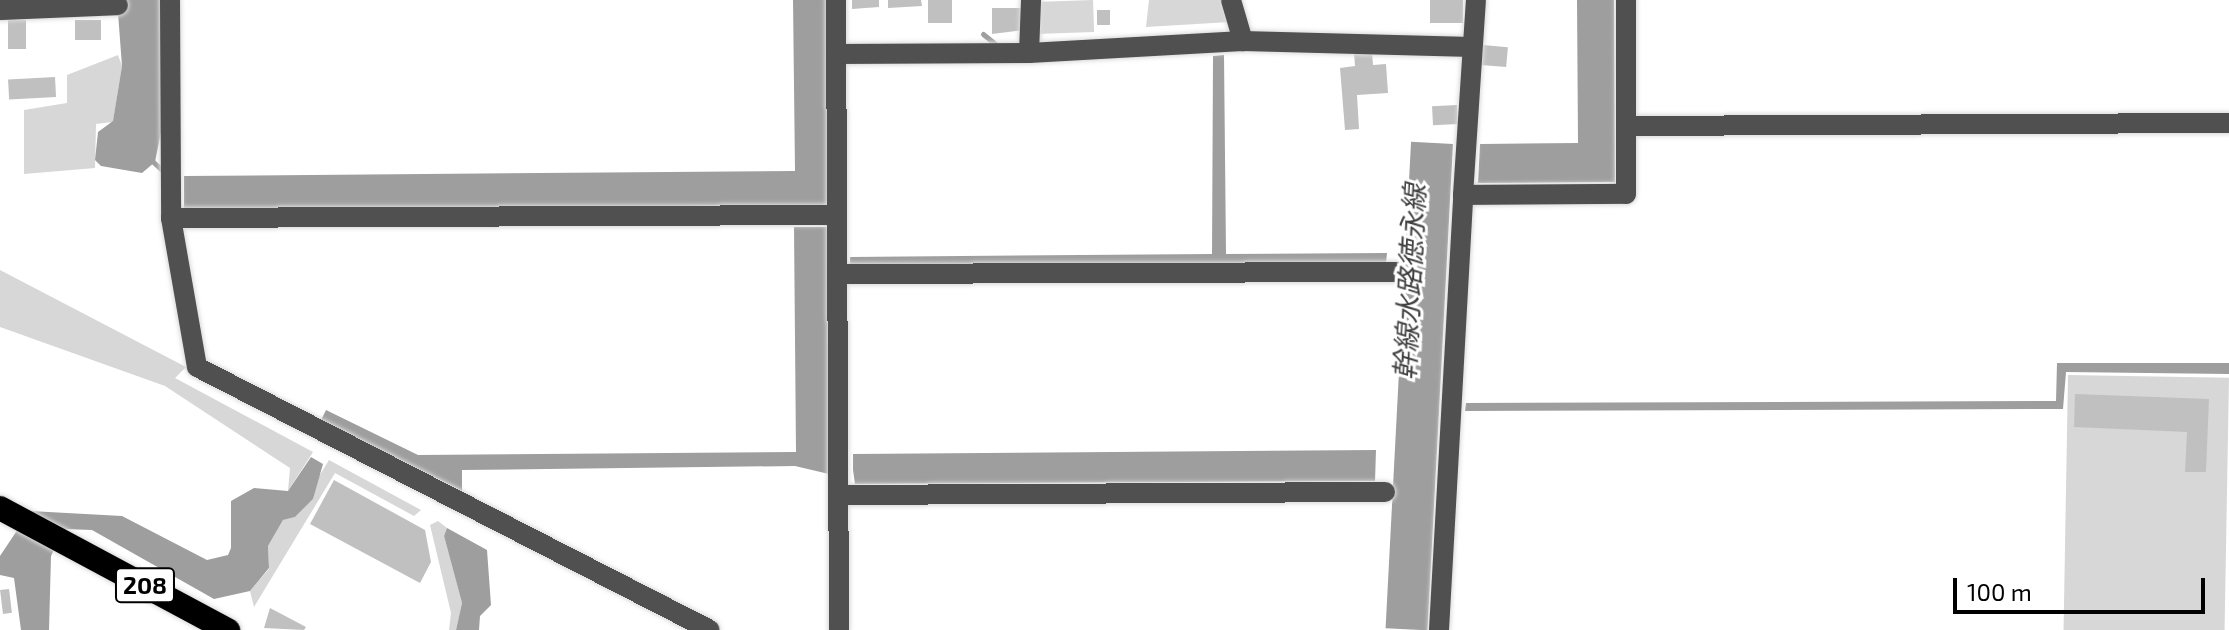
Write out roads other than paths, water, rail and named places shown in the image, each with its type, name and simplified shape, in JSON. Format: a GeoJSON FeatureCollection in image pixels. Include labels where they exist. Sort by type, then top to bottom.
{"type":"FeatureCollection","features":[{"type":"Feature","properties":{"kind":"highway","name":"208"},"geometry":{"type":"LineString","coordinates":[[9,512],[228,630]]}},
{"type":"Feature","properties":{"kind":"street"},"geometry":{"type":"LineString","coordinates":[[170,0],[171,218],[197,367],[710,630]]}},
{"type":"Feature","properties":{"kind":"street"},"geometry":{"type":"LineString","coordinates":[[836,0],[836,54],[819,215],[838,274],[839,630]]}},
{"type":"Feature","properties":{"kind":"street"},"geometry":{"type":"LineString","coordinates":[[1029,53],[1031,0]]}},
{"type":"Feature","properties":{"kind":"street"},"geometry":{"type":"LineString","coordinates":[[1231,0],[1243,41]]}},
{"type":"Feature","properties":{"kind":"street"},"geometry":{"type":"LineString","coordinates":[[1439,630],[1476,0]]}},
{"type":"Feature","properties":{"kind":"street"},"geometry":{"type":"LineString","coordinates":[[1464,186],[1626,194],[1626,0]]}},
{"type":"Feature","properties":{"kind":"street"},"geometry":{"type":"LineString","coordinates":[[0,10],[118,5]]}},
{"type":"Feature","properties":{"kind":"street"},"geometry":{"type":"LineString","coordinates":[[836,54],[1029,53],[1243,41],[1472,47]]}},
{"type":"Feature","properties":{"kind":"street"},"geometry":{"type":"LineString","coordinates":[[1626,126],[2229,123]]}},
{"type":"Feature","properties":{"kind":"street"},"geometry":{"type":"LineString","coordinates":[[171,218],[819,215]]}},
{"type":"Feature","properties":{"kind":"street"},"geometry":{"type":"LineString","coordinates":[[838,274],[1396,272]]}},
{"type":"Feature","properties":{"kind":"street"},"geometry":{"type":"LineString","coordinates":[[840,495],[1385,492]]}},
{"type":"Feature","properties":{"kind":"water"},"geometry":{"type":"Polygon","coordinates":[[[123,0],[161,0],[161,132],[155,162],[142,173],[101,166],[95,160],[98,132],[113,121],[122,66],[118,13],[123,0]]]}},
{"type":"Feature","properties":{"kind":"water"},"geometry":{"type":"Polygon","coordinates":[[[793,0],[827,0],[828,205],[184,209],[184,176],[795,171],[793,0]]]}},
{"type":"Feature","properties":{"kind":"water"},"geometry":{"type":"Polygon","coordinates":[[[1577,0],[1614,0],[1615,182],[1478,183],[1480,144],[1578,143],[1577,0]]]}},
{"type":"Feature","properties":{"kind":"water"},"geometry":{"type":"Polygon","coordinates":[[[1224,55],[1226,254],[1387,253],[1386,263],[850,266],[850,257],[1212,254],[1213,56],[1224,55]]]}},
{"type":"Feature","properties":{"kind":"water","name":"幹線水路徳永線"},"geometry":{"type":"Polygon","coordinates":[[[1411,142],[1453,144],[1428,630],[1386,628],[1411,142]]]}},
{"type":"Feature","properties":{"kind":"water"},"geometry":{"type":"Polygon","coordinates":[[[794,227],[827,227],[829,474],[795,466],[462,470],[462,491],[321,420],[326,410],[418,455],[796,452],[794,227]]]}},
{"type":"Feature","properties":{"kind":"water"},"geometry":{"type":"Polygon","coordinates":[[[2057,363],[2229,363],[2229,374],[2066,372],[2063,409],[1465,411],[1466,403],[2056,401],[2057,363]]]}},
{"type":"Feature","properties":{"kind":"water"},"geometry":{"type":"Polygon","coordinates":[[[1376,450],[1375,481],[855,484],[853,470],[853,454],[1376,450]]]}},
{"type":"Feature","properties":{"kind":"water"},"geometry":{"type":"Polygon","coordinates":[[[311,457],[323,464],[313,499],[295,517],[283,520],[268,546],[269,568],[250,591],[214,599],[92,530],[64,529],[51,556],[49,630],[21,630],[14,578],[0,575],[0,556],[30,511],[122,516],[207,560],[228,555],[231,548],[231,501],[254,488],[288,491],[311,457]]]}},
{"type":"Feature","properties":{"kind":"water"},"geometry":{"type":"Polygon","coordinates":[[[447,528],[487,550],[491,605],[480,616],[479,630],[456,630],[462,603],[444,536],[447,528]]]}},
{"type":"Feature","properties":{"kind":"waterway"},"geometry":{"type":"LineString","coordinates":[[983,34],[998,46]]}},
{"type":"Feature","properties":{"kind":"waterway"},"geometry":{"type":"LineString","coordinates":[[149,158],[165,173]]}}]}
